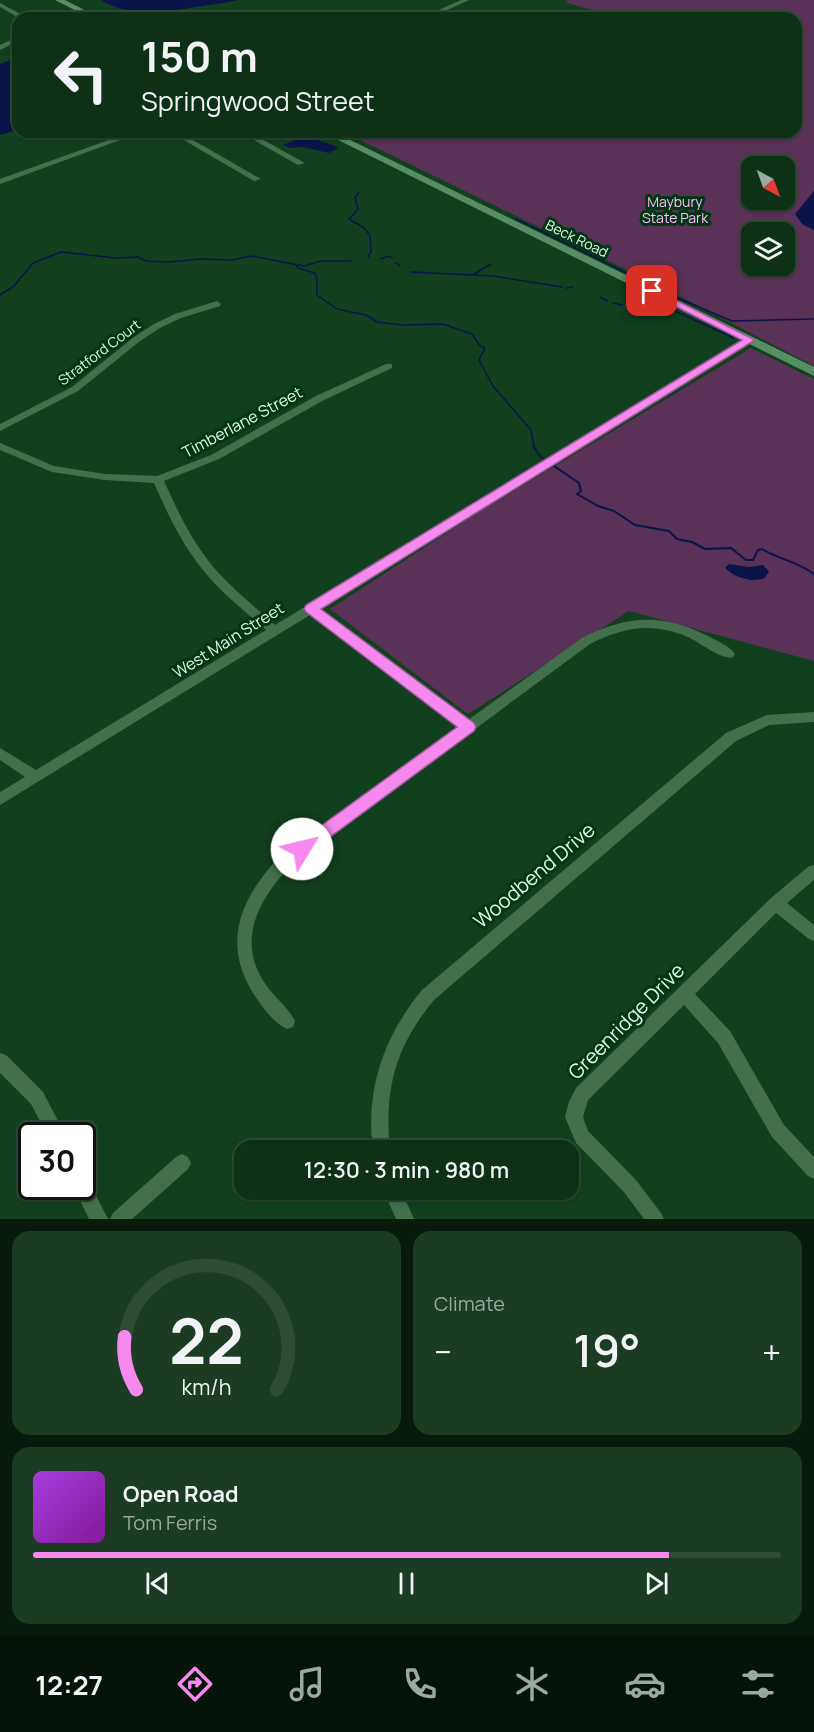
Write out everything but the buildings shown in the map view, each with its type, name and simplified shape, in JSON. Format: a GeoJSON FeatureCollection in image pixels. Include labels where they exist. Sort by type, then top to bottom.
{"type":"FeatureCollection","features":[{"type":"Feature","properties":{"kind":"main road"},"geometry":{"type":"LineString","coordinates":[[59,0],[84,12]]}},
{"type":"Feature","properties":{"kind":"main road","name":"Beck Road"},"geometry":{"type":"LineString","coordinates":[[339,138],[814,372]]}},
{"type":"Feature","properties":{"kind":"street"},"geometry":{"type":"LineString","coordinates":[[438,12],[466,0]]}},
{"type":"Feature","properties":{"kind":"street"},"geometry":{"type":"LineString","coordinates":[[0,4],[14,12]]}},
{"type":"Feature","properties":{"kind":"street"},"geometry":{"type":"LineString","coordinates":[[0,182],[121,138]]}},
{"type":"Feature","properties":{"kind":"street"},"geometry":{"type":"LineString","coordinates":[[185,138],[257,178]]}},
{"type":"Feature","properties":{"kind":"street"},"geometry":{"type":"LineString","coordinates":[[255,138],[301,163]]}},
{"type":"Feature","properties":{"kind":"street","name":"Stratford Court"},"geometry":{"type":"LineString","coordinates":[[0,428],[75,389],[137,339],[157,326],[187,313],[217,304]]}},
{"type":"Feature","properties":{"kind":"street","name":"West Main Street"},"geometry":{"type":"LineString","coordinates":[[0,799],[750,340]]}},
{"type":"Feature","properties":{"kind":"street","name":"Timberlane Street"},"geometry":{"type":"LineString","coordinates":[[0,446],[37,465],[52,469],[105,477],[158,479],[215,457],[329,393],[389,366]]}},
{"type":"Feature","properties":{"kind":"street"},"geometry":{"type":"LineString","coordinates":[[158,479],[173,510],[204,562],[219,581],[274,631]]}},
{"type":"Feature","properties":{"kind":"street"},"geometry":{"type":"LineString","coordinates":[[310,609],[468,727]]}},
{"type":"Feature","properties":{"kind":"street"},"geometry":{"type":"LineString","coordinates":[[287,1021],[261,993],[250,975],[245,958],[244,923],[260,888],[286,861],[586,641],[622,625],[649,622],[679,627],[710,641],[729,654]]}},
{"type":"Feature","properties":{"kind":"street","name":"Woodbend Drive"},"geometry":{"type":"LineString","coordinates":[[381,1140],[379,1108],[386,1069],[403,1028],[428,994],[731,737],[766,720],[814,717]]}},
{"type":"Feature","properties":{"kind":"street"},"geometry":{"type":"LineString","coordinates":[[0,753],[36,777]]}},
{"type":"Feature","properties":{"kind":"street","name":"Greenridge Drive"},"geometry":{"type":"LineString","coordinates":[[655,1219],[630,1186],[582,1137],[576,1124],[574,1110],[582,1094],[776,903],[814,872]]}},
{"type":"Feature","properties":{"kind":"street"},"geometry":{"type":"LineString","coordinates":[[776,903],[814,934]]}},
{"type":"Feature","properties":{"kind":"street"},"geometry":{"type":"LineString","coordinates":[[684,994],[724,1037],[778,1131],[814,1170]]}},
{"type":"Feature","properties":{"kind":"street"},"geometry":{"type":"LineString","coordinates":[[0,1061],[37,1098],[50,1122]]}},
{"type":"Feature","properties":{"kind":"street"},"geometry":{"type":"LineString","coordinates":[[119,1219],[182,1163]]}},
{"type":"Feature","properties":{"kind":"street"},"geometry":{"type":"LineString","coordinates":[[89,1200],[99,1219]]}},
{"type":"Feature","properties":{"kind":"street"},"geometry":{"type":"LineString","coordinates":[[396,1200],[405,1219]]}},
{"type":"Feature","properties":{"kind":"green space","name":"Maybury State Park"},"geometry":{"type":"Polygon","coordinates":[[[568,0],[814,0],[814,366],[662,287],[356,138],[802,138],[802,12],[598,12],[565,2],[568,0]]]}},
{"type":"Feature","properties":{"kind":"green space"},"geometry":{"type":"Polygon","coordinates":[[[751,348],[814,379],[814,661],[629,611],[468,714],[330,609],[482,510],[751,348]]]}},
{"type":"Feature","properties":{"kind":"shaded area"},"geometry":{"type":"Polygon","coordinates":[[[101,0],[238,0],[172,11],[136,12],[101,0]]]}},
{"type":"Feature","properties":{"kind":"shaded area"},"geometry":{"type":"Polygon","coordinates":[[[12,59],[12,132],[0,135],[0,64],[12,59]]]}},
{"type":"Feature","properties":{"kind":"shaded area"},"geometry":{"type":"Polygon","coordinates":[[[300,138],[311,138],[338,148],[329,153],[302,147],[289,148],[283,145],[300,138]]]}},
{"type":"Feature","properties":{"kind":"shaded area"},"geometry":{"type":"Polygon","coordinates":[[[814,191],[814,230],[802,224],[795,214],[814,191]]]}},
{"type":"Feature","properties":{"kind":"shaded area"},"geometry":{"type":"Polygon","coordinates":[[[729,564],[749,567],[763,565],[769,571],[765,578],[749,580],[729,572],[725,568],[729,564]]]}},
{"type":"Feature","properties":{"kind":"waterway"},"geometry":{"type":"LineString","coordinates":[[359,192],[355,198],[358,209],[349,219],[363,227],[370,235],[371,252],[368,257]]}},
{"type":"Feature","properties":{"kind":"waterway"},"geometry":{"type":"LineString","coordinates":[[516,219],[680,299],[732,321],[814,319]]}},
{"type":"Feature","properties":{"kind":"waterway"},"geometry":{"type":"LineString","coordinates":[[0,295],[14,286],[33,263],[61,252],[116,258],[138,257],[146,261],[169,262],[200,259],[232,260],[251,256],[304,266],[321,261],[351,261]]}},
{"type":"Feature","properties":{"kind":"waterway"},"geometry":{"type":"LineString","coordinates":[[381,259],[389,256],[392,258]]}},
{"type":"Feature","properties":{"kind":"waterway"},"geometry":{"type":"LineString","coordinates":[[396,263],[400,266]]}},
{"type":"Feature","properties":{"kind":"waterway"},"geometry":{"type":"LineString","coordinates":[[474,274],[491,264]]}},
{"type":"Feature","properties":{"kind":"waterway"},"geometry":{"type":"LineString","coordinates":[[296,265],[298,268],[315,273],[317,295],[337,309],[366,315],[377,322],[403,325],[443,324],[472,334],[480,346],[485,348],[479,360],[493,386],[531,430],[534,446]]}},
{"type":"Feature","properties":{"kind":"waterway"},"geometry":{"type":"LineString","coordinates":[[411,272],[493,276],[562,287]]}},
{"type":"Feature","properties":{"kind":"waterway"},"geometry":{"type":"LineString","coordinates":[[566,288],[573,287]]}},
{"type":"Feature","properties":{"kind":"waterway"},"geometry":{"type":"LineString","coordinates":[[600,297],[607,301]]}},
{"type":"Feature","properties":{"kind":"waterway"},"geometry":{"type":"LineString","coordinates":[[613,303],[622,305]]}},
{"type":"Feature","properties":{"kind":"waterway"},"geometry":{"type":"LineString","coordinates":[[631,306],[668,308],[734,338]]}},
{"type":"Feature","properties":{"kind":"waterway"},"geometry":{"type":"LineString","coordinates":[[533,445],[546,461]]}},
{"type":"Feature","properties":{"kind":"waterway"},"geometry":{"type":"LineString","coordinates":[[551,464],[579,483],[581,491],[577,494],[598,506],[614,511],[635,525],[669,531],[677,539],[692,542],[705,549],[731,548],[746,560],[753,560],[758,550],[762,549],[802,566],[814,574]]}},
{"type":"Feature","properties":{"kind":"route"},"geometry":{"type":"LineString","coordinates":[[302,849],[468,727],[310,609],[750,340],[652,291]]}}]}
